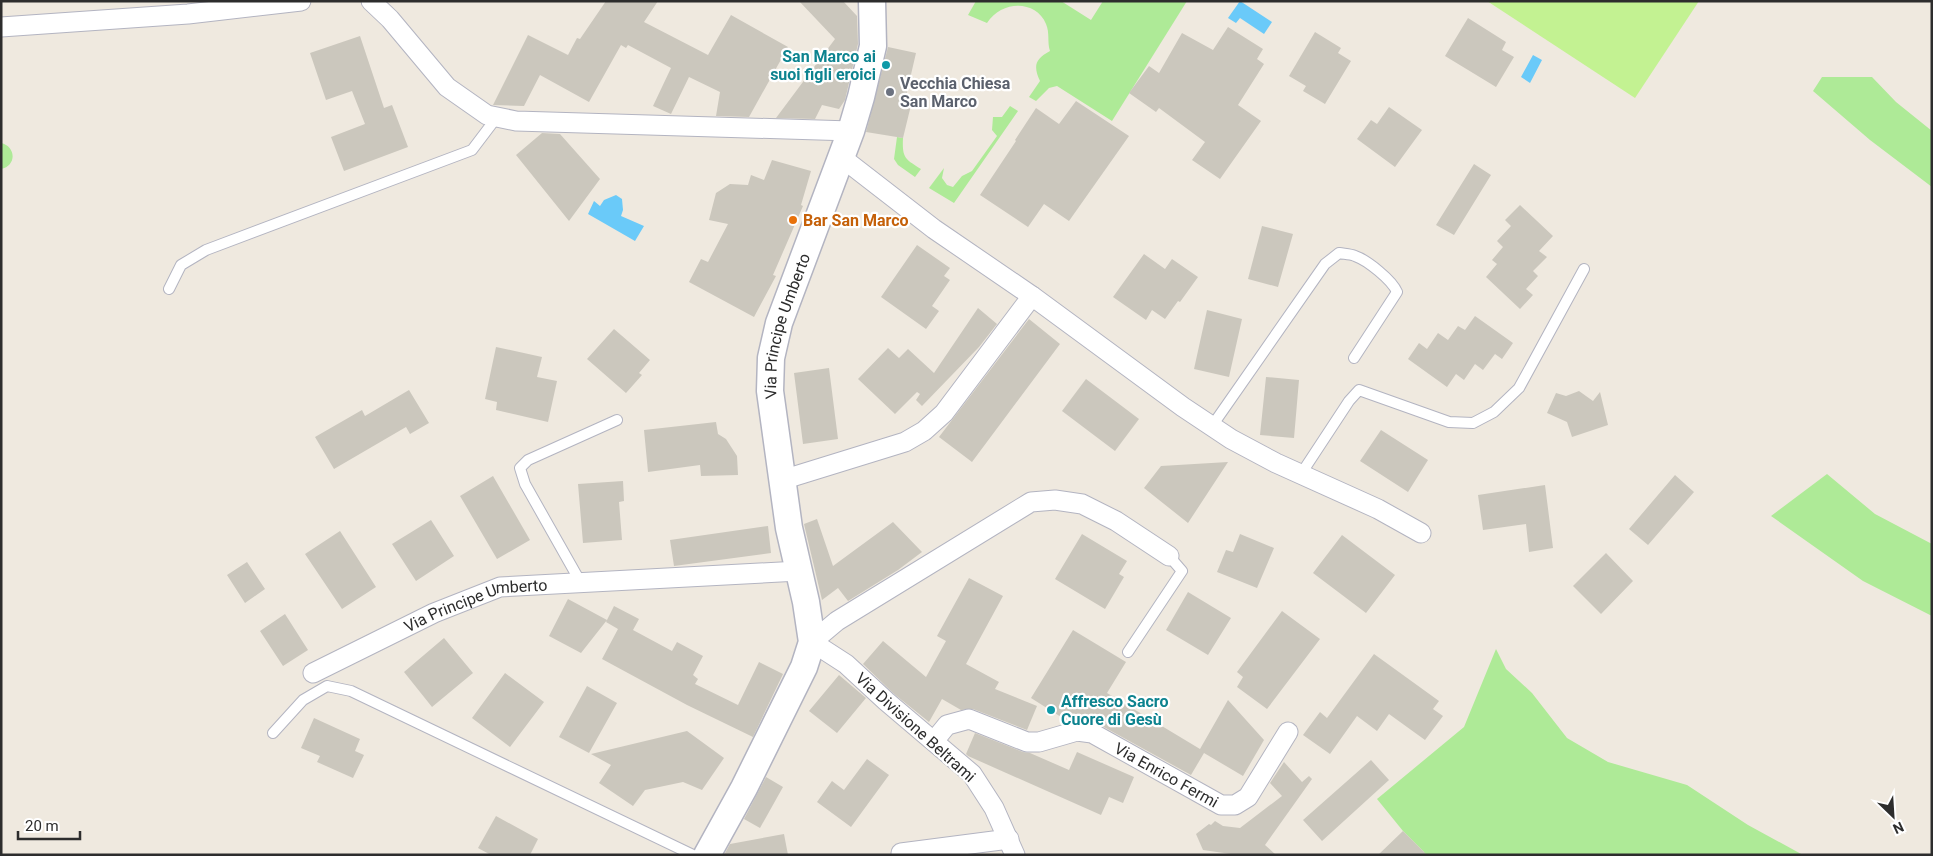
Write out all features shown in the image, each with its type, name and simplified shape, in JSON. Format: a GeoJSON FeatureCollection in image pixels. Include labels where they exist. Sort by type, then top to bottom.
{"type":"FeatureCollection","features":[{"type":"Feature","properties":{"kind":"street"},"geometry":{"type":"LineString","coordinates":[[1,27],[188,14],[301,1]]}},
{"type":"Feature","properties":{"kind":"street"},"geometry":{"type":"LineString","coordinates":[[372,1],[390,19],[447,87],[487,115],[516,121],[851,131]]}},
{"type":"Feature","properties":{"kind":"street","name":"Via Principe Umberto"},"geometry":{"type":"LineString","coordinates":[[812,642],[806,602],[789,528],[782,480],[770,391],[771,358],[779,323],[851,131],[861,97],[873,46],[872,1]]}},
{"type":"Feature","properties":{"kind":"street"},"geometry":{"type":"LineString","coordinates":[[841,157],[934,229],[1032,296],[1183,407],[1212,426],[1276,463],[1378,509],[1422,533]]}},
{"type":"Feature","properties":{"kind":"street"},"geometry":{"type":"LineString","coordinates":[[782,480],[905,442],[924,431],[944,412],[1032,296]]}},
{"type":"Feature","properties":{"kind":"street"},"geometry":{"type":"LineString","coordinates":[[708,855],[744,788],[804,667],[812,642],[838,621],[1031,502],[1055,500],[1082,504],[1116,521],[1169,556]]}},
{"type":"Feature","properties":{"kind":"street","name":"Via Principe Umberto"},"geometry":{"type":"LineString","coordinates":[[313,673],[434,613],[500,587],[799,571]]}},
{"type":"Feature","properties":{"kind":"street","name":"Via Divisione Beltrami"},"geometry":{"type":"LineString","coordinates":[[812,642],[846,664],[972,774],[994,808],[1012,847]]}},
{"type":"Feature","properties":{"kind":"street","name":"Via Enrico Fermi"},"geometry":{"type":"LineString","coordinates":[[934,741],[947,725],[969,719],[1027,742],[1039,742],[1077,731],[1092,732],[1221,805],[1235,804],[1248,796],[1288,732]]}},
{"type":"Feature","properties":{"kind":"street"},"geometry":{"type":"LineString","coordinates":[[901,853],[1012,847]]}},
{"type":"Feature","properties":{"kind":"lane"},"geometry":{"type":"LineString","coordinates":[[169,288],[181,266],[206,250],[472,150],[497,117]]}},
{"type":"Feature","properties":{"kind":"lane"},"geometry":{"type":"LineString","coordinates":[[1212,426],[1325,264],[1339,253],[1356,256],[1384,275],[1394,284],[1397,292],[1354,358]]}},
{"type":"Feature","properties":{"kind":"lane"},"geometry":{"type":"LineString","coordinates":[[1301,474],[1359,390],[1449,422],[1473,423],[1494,412],[1519,388],[1584,269]]}},
{"type":"Feature","properties":{"kind":"lane"},"geometry":{"type":"LineString","coordinates":[[581,583],[525,484],[520,468],[528,460],[617,420]]}},
{"type":"Feature","properties":{"kind":"lane"},"geometry":{"type":"LineString","coordinates":[[1128,652],[1182,571],[1169,556]]}},
{"type":"Feature","properties":{"kind":"lane"},"geometry":{"type":"LineString","coordinates":[[273,733],[303,700],[327,686],[351,691],[693,855]]}},
{"type":"Feature","properties":{"kind":"green space"},"geometry":{"type":"Polygon","coordinates":[[[976,1],[1061,1],[1091,20],[1103,1],[1187,1],[1112,121],[1057,86],[1049,88],[1036,101],[1029,97],[1040,81],[1036,71],[1038,60],[1050,51],[1046,24],[1035,10],[1018,6],[1001,10],[993,15],[987,23],[968,15],[976,1]]]}},
{"type":"Feature","properties":{"kind":"green space"},"geometry":{"type":"Polygon","coordinates":[[[1487,1],[1699,1],[1635,98],[1487,1]]]}},
{"type":"Feature","properties":{"kind":"green space"},"geometry":{"type":"Polygon","coordinates":[[[1822,77],[1872,77],[1896,102],[1932,131],[1932,187],[1870,140],[1813,91],[1822,77]]]}},
{"type":"Feature","properties":{"kind":"green space"},"geometry":{"type":"Polygon","coordinates":[[[1010,106],[1018,111],[954,203],[929,188],[944,168],[942,178],[947,185],[953,187],[962,176],[972,171],[997,136],[992,130],[993,117],[1002,117],[1010,106]]]}},
{"type":"Feature","properties":{"kind":"green space"},"geometry":{"type":"Polygon","coordinates":[[[897,137],[903,138],[903,150],[906,157],[911,163],[921,169],[915,177],[898,165],[894,159],[897,137]]]}},
{"type":"Feature","properties":{"kind":"green space"},"geometry":{"type":"Polygon","coordinates":[[[1,143],[10,148],[13,156],[10,164],[1,169],[1,143]]]}},
{"type":"Feature","properties":{"kind":"green space"},"geometry":{"type":"Polygon","coordinates":[[[1827,474],[1875,514],[1932,544],[1932,616],[1863,581],[1771,516],[1827,474]]]}},
{"type":"Feature","properties":{"kind":"green space"},"geometry":{"type":"Polygon","coordinates":[[[1496,649],[1506,669],[1532,693],[1567,738],[1608,762],[1687,785],[1748,825],[1803,855],[1422,855],[1424,852],[1403,831],[1377,799],[1464,727],[1496,649]]]}},
{"type":"Feature","properties":{"kind":"water"},"geometry":{"type":"Polygon","coordinates":[[[1240,1],[1272,22],[1264,34],[1240,18],[1236,23],[1228,18],[1240,1]]]}},
{"type":"Feature","properties":{"kind":"water"},"geometry":{"type":"Polygon","coordinates":[[[1533,55],[1542,60],[1530,83],[1521,77],[1533,55]]]}},
{"type":"Feature","properties":{"kind":"water"},"geometry":{"type":"Polygon","coordinates":[[[616,195],[622,199],[623,210],[621,216],[644,226],[635,241],[588,214],[594,201],[600,206],[604,200],[616,195]]]}},
{"type":"Feature","properties":{"kind":"building"},"geometry":{"type":"Polygon","coordinates":[[[606,1],[658,1],[644,22],[708,55],[731,15],[788,47],[749,117],[716,116],[720,92],[689,77],[671,114],[653,106],[671,68],[628,45],[626,48],[621,45],[589,102],[540,75],[524,106],[493,105],[528,35],[568,55],[577,38],[580,39],[606,1]]]}},
{"type":"Feature","properties":{"kind":"building"},"geometry":{"type":"Polygon","coordinates":[[[799,1],[843,1],[857,16],[858,44],[845,100],[839,109],[822,105],[815,119],[776,118],[835,39],[799,1]]]}},
{"type":"Feature","properties":{"kind":"building"},"geometry":{"type":"Polygon","coordinates":[[[1468,18],[1506,42],[1502,50],[1514,57],[1496,87],[1445,56],[1468,18]]]}},
{"type":"Feature","properties":{"kind":"building"},"geometry":{"type":"Polygon","coordinates":[[[1228,27],[1263,49],[1257,59],[1264,64],[1238,105],[1261,121],[1220,179],[1192,160],[1205,142],[1159,108],[1156,112],[1129,93],[1149,66],[1159,73],[1182,33],[1213,50],[1228,27]]]}},
{"type":"Feature","properties":{"kind":"building"},"geometry":{"type":"Polygon","coordinates":[[[1315,32],[1341,48],[1338,53],[1351,61],[1325,104],[1303,91],[1306,86],[1289,76],[1315,32]]]}},
{"type":"Feature","properties":{"kind":"building"},"geometry":{"type":"Polygon","coordinates":[[[360,36],[384,108],[392,105],[408,147],[344,171],[331,137],[365,124],[352,91],[326,100],[310,53],[360,36]]]}},
{"type":"Feature","properties":{"kind":"building","name":"Vecchia Chiesa San Marco"},"geometry":{"type":"Polygon","coordinates":[[[888,47],[916,53],[906,96],[913,97],[903,138],[866,132],[888,47]]]}},
{"type":"Feature","properties":{"kind":"building"},"geometry":{"type":"Polygon","coordinates":[[[1076,101],[1129,136],[1069,221],[1044,204],[1028,227],[980,195],[1036,108],[1059,124],[1076,101]]]}},
{"type":"Feature","properties":{"kind":"building"},"geometry":{"type":"Polygon","coordinates":[[[1389,107],[1422,130],[1395,167],[1357,139],[1371,120],[1377,124],[1389,107]]]}},
{"type":"Feature","properties":{"kind":"building"},"geometry":{"type":"Polygon","coordinates":[[[542,133],[560,134],[600,179],[569,221],[516,155],[542,133]]]}},
{"type":"Feature","properties":{"kind":"building"},"geometry":{"type":"Polygon","coordinates":[[[772,160],[811,171],[801,205],[803,206],[773,275],[776,276],[754,317],[689,282],[701,259],[708,262],[728,224],[709,220],[716,193],[730,184],[748,185],[751,175],[764,180],[772,160]]]}},
{"type":"Feature","properties":{"kind":"building"},"geometry":{"type":"Polygon","coordinates":[[[1474,164],[1491,175],[1454,235],[1436,225],[1474,164]]]}},
{"type":"Feature","properties":{"kind":"building"},"geometry":{"type":"Polygon","coordinates":[[[1520,205],[1553,236],[1539,251],[1547,257],[1533,271],[1538,276],[1526,289],[1533,295],[1520,309],[1486,277],[1497,264],[1492,260],[1503,247],[1497,241],[1511,226],[1505,220],[1520,205]]]}},
{"type":"Feature","properties":{"kind":"building"},"geometry":{"type":"Polygon","coordinates":[[[1262,226],[1293,234],[1278,287],[1248,279],[1262,226]]]}},
{"type":"Feature","properties":{"kind":"building"},"geometry":{"type":"Polygon","coordinates":[[[917,245],[950,268],[944,276],[950,280],[932,306],[939,311],[926,329],[881,297],[917,245]]]}},
{"type":"Feature","properties":{"kind":"building"},"geometry":{"type":"Polygon","coordinates":[[[1144,254],[1165,269],[1172,259],[1198,277],[1165,319],[1152,310],[1146,320],[1113,297],[1144,254]]]}},
{"type":"Feature","properties":{"kind":"building"},"geometry":{"type":"Polygon","coordinates":[[[978,308],[997,324],[979,347],[922,406],[916,400],[920,394],[917,392],[895,414],[858,379],[888,348],[899,358],[908,349],[934,373],[978,308]]]}},
{"type":"Feature","properties":{"kind":"building"},"geometry":{"type":"Polygon","coordinates":[[[1207,310],[1242,319],[1229,377],[1194,369],[1207,310]]]}},
{"type":"Feature","properties":{"kind":"building"},"geometry":{"type":"Polygon","coordinates":[[[1475,316],[1513,343],[1502,359],[1495,354],[1483,370],[1475,364],[1464,380],[1456,374],[1447,387],[1408,359],[1419,343],[1427,349],[1438,333],[1448,340],[1458,326],[1465,330],[1475,316]]]}},
{"type":"Feature","properties":{"kind":"building"},"geometry":{"type":"Polygon","coordinates":[[[1029,319],[1060,344],[972,462],[939,437],[1029,319]]]}},
{"type":"Feature","properties":{"kind":"building"},"geometry":{"type":"Polygon","coordinates":[[[614,329],[650,360],[639,373],[642,375],[626,393],[587,359],[614,329]]]}},
{"type":"Feature","properties":{"kind":"building"},"geometry":{"type":"Polygon","coordinates":[[[496,347],[542,357],[537,377],[557,381],[548,422],[496,410],[497,402],[485,399],[496,347]]]}},
{"type":"Feature","properties":{"kind":"building"},"geometry":{"type":"Polygon","coordinates":[[[829,368],[838,439],[803,444],[794,373],[829,368]]]}},
{"type":"Feature","properties":{"kind":"building"},"geometry":{"type":"Polygon","coordinates":[[[1266,377],[1299,380],[1294,438],[1260,435],[1266,377]]]}},
{"type":"Feature","properties":{"kind":"building"},"geometry":{"type":"Polygon","coordinates":[[[1086,379],[1139,419],[1115,451],[1062,411],[1086,379]]]}},
{"type":"Feature","properties":{"kind":"building"},"geometry":{"type":"Polygon","coordinates":[[[409,390],[429,423],[410,434],[406,427],[334,469],[315,437],[362,410],[365,416],[409,390]]]}},
{"type":"Feature","properties":{"kind":"building"},"geometry":{"type":"Polygon","coordinates":[[[1579,391],[1593,401],[1600,392],[1608,425],[1572,437],[1567,422],[1547,413],[1556,393],[1566,396],[1579,391]]]}},
{"type":"Feature","properties":{"kind":"building"},"geometry":{"type":"Polygon","coordinates":[[[716,422],[718,434],[726,439],[737,456],[738,475],[701,476],[700,465],[648,472],[644,430],[716,422]]]}},
{"type":"Feature","properties":{"kind":"building"},"geometry":{"type":"Polygon","coordinates":[[[1381,430],[1428,460],[1408,492],[1360,461],[1381,430]]]}},
{"type":"Feature","properties":{"kind":"building"},"geometry":{"type":"Polygon","coordinates":[[[1228,462],[1188,523],[1144,488],[1161,466],[1228,462]]]}},
{"type":"Feature","properties":{"kind":"building"},"geometry":{"type":"Polygon","coordinates":[[[1675,475],[1694,492],[1648,545],[1629,529],[1675,475]]]}},
{"type":"Feature","properties":{"kind":"building"},"geometry":{"type":"Polygon","coordinates":[[[493,476],[530,540],[497,559],[460,496],[493,476]]]}},
{"type":"Feature","properties":{"kind":"building"},"geometry":{"type":"Polygon","coordinates":[[[623,481],[624,501],[619,502],[622,540],[583,543],[578,484],[623,481]]]}},
{"type":"Feature","properties":{"kind":"building"},"geometry":{"type":"Polygon","coordinates":[[[1545,485],[1553,548],[1529,552],[1526,524],[1483,530],[1478,495],[1545,485]]]}},
{"type":"Feature","properties":{"kind":"building"},"geometry":{"type":"Polygon","coordinates":[[[817,519],[833,566],[893,522],[922,552],[898,570],[848,601],[838,588],[822,600],[804,524],[817,519]]]}},
{"type":"Feature","properties":{"kind":"building"},"geometry":{"type":"Polygon","coordinates":[[[431,520],[454,556],[416,581],[392,544],[431,520]]]}},
{"type":"Feature","properties":{"kind":"building"},"geometry":{"type":"Polygon","coordinates":[[[768,526],[771,553],[674,566],[670,540],[768,526]]]}},
{"type":"Feature","properties":{"kind":"building"},"geometry":{"type":"Polygon","coordinates":[[[340,531],[376,587],[342,609],[305,554],[340,531]]]}},
{"type":"Feature","properties":{"kind":"building"},"geometry":{"type":"Polygon","coordinates":[[[1082,534],[1127,561],[1119,574],[1124,577],[1105,609],[1055,579],[1082,534]]]}},
{"type":"Feature","properties":{"kind":"building"},"geometry":{"type":"Polygon","coordinates":[[[1240,534],[1274,548],[1257,588],[1217,572],[1226,550],[1233,552],[1240,534]]]}},
{"type":"Feature","properties":{"kind":"building"},"geometry":{"type":"Polygon","coordinates":[[[1342,535],[1395,575],[1366,613],[1313,573],[1342,535]]]}},
{"type":"Feature","properties":{"kind":"building"},"geometry":{"type":"Polygon","coordinates":[[[1606,553],[1633,581],[1601,614],[1573,586],[1606,553]]]}},
{"type":"Feature","properties":{"kind":"building"},"geometry":{"type":"Polygon","coordinates":[[[247,562],[265,589],[245,603],[227,575],[247,562]]]}},
{"type":"Feature","properties":{"kind":"building"},"geometry":{"type":"Polygon","coordinates":[[[969,578],[1003,596],[966,664],[999,682],[995,689],[1037,706],[1027,730],[973,709],[961,710],[942,699],[929,722],[893,693],[863,664],[883,641],[926,677],[946,641],[937,636],[969,578]]]}},
{"type":"Feature","properties":{"kind":"building"},"geometry":{"type":"Polygon","coordinates":[[[1188,592],[1231,618],[1208,655],[1166,630],[1188,592]]]}},
{"type":"Feature","properties":{"kind":"building"},"geometry":{"type":"Polygon","coordinates":[[[568,599],[607,620],[581,653],[549,636],[568,599]]]}},
{"type":"Feature","properties":{"kind":"building"},"geometry":{"type":"Polygon","coordinates":[[[614,606],[639,619],[633,630],[672,651],[677,642],[703,656],[693,675],[698,679],[695,684],[738,705],[759,662],[783,674],[753,737],[687,705],[602,659],[618,629],[606,622],[614,606]]]}},
{"type":"Feature","properties":{"kind":"building"},"geometry":{"type":"Polygon","coordinates":[[[1282,611],[1320,639],[1267,709],[1237,687],[1243,677],[1237,672],[1282,611]]]}},
{"type":"Feature","properties":{"kind":"building"},"geometry":{"type":"Polygon","coordinates":[[[285,614],[308,650],[283,666],[260,631],[285,614]]]}},
{"type":"Feature","properties":{"kind":"building"},"geometry":{"type":"Polygon","coordinates":[[[1073,630],[1126,662],[1107,693],[1200,749],[1228,700],[1264,740],[1243,776],[1204,753],[1191,775],[1082,715],[1079,720],[1069,722],[1031,698],[1073,630]]]}},
{"type":"Feature","properties":{"kind":"building"},"geometry":{"type":"Polygon","coordinates":[[[444,638],[473,673],[432,707],[404,672],[444,638]]]}},
{"type":"Feature","properties":{"kind":"building"},"geometry":{"type":"Polygon","coordinates":[[[1374,654],[1439,701],[1433,709],[1443,716],[1425,740],[1389,714],[1377,731],[1357,716],[1330,754],[1303,735],[1320,712],[1327,718],[1374,654]]]}},
{"type":"Feature","properties":{"kind":"building"},"geometry":{"type":"Polygon","coordinates":[[[505,673],[544,702],[510,747],[472,718],[505,673]]]}},
{"type":"Feature","properties":{"kind":"building"},"geometry":{"type":"Polygon","coordinates":[[[839,675],[866,698],[837,733],[809,711],[839,675]]]}},
{"type":"Feature","properties":{"kind":"building"},"geometry":{"type":"Polygon","coordinates":[[[587,686],[617,703],[589,753],[559,737],[587,686]]]}},
{"type":"Feature","properties":{"kind":"building"},"geometry":{"type":"Polygon","coordinates":[[[314,718],[360,739],[355,751],[364,755],[353,778],[317,762],[320,756],[301,748],[314,718]]]}},
{"type":"Feature","properties":{"kind":"building"},"geometry":{"type":"Polygon","coordinates":[[[687,731],[724,758],[702,790],[683,782],[645,790],[633,806],[599,783],[611,765],[591,754],[687,731]]]}},
{"type":"Feature","properties":{"kind":"building"},"geometry":{"type":"Polygon","coordinates":[[[975,733],[1030,753],[1069,770],[1077,752],[1134,777],[1123,803],[1109,797],[1101,815],[968,756],[966,754],[975,733]]]}},
{"type":"Feature","properties":{"kind":"building"},"geometry":{"type":"Polygon","coordinates":[[[867,759],[889,775],[851,827],[817,802],[832,781],[844,790],[867,759]]]}},
{"type":"Feature","properties":{"kind":"building"},"geometry":{"type":"Polygon","coordinates":[[[1371,760],[1389,780],[1322,841],[1303,820],[1371,760]]]}},
{"type":"Feature","properties":{"kind":"building"},"geometry":{"type":"Polygon","coordinates":[[[1284,762],[1302,782],[1309,776],[1312,779],[1265,845],[1276,855],[1238,855],[1203,850],[1196,834],[1209,824],[1211,825],[1215,821],[1223,826],[1240,828],[1282,796],[1270,783],[1284,762]]]}},
{"type":"Feature","properties":{"kind":"building"},"geometry":{"type":"Polygon","coordinates":[[[766,777],[783,787],[760,828],[744,819],[766,777]]]}},
{"type":"Feature","properties":{"kind":"building"},"geometry":{"type":"Polygon","coordinates":[[[496,816],[538,839],[530,855],[491,855],[478,848],[496,816]]]}},
{"type":"Feature","properties":{"kind":"building"},"geometry":{"type":"Polygon","coordinates":[[[1403,831],[1427,855],[1378,855],[1403,831]]]}},
{"type":"Feature","properties":{"kind":"building"},"geometry":{"type":"Polygon","coordinates":[[[784,834],[788,855],[724,855],[730,844],[784,834]]]}},
{"type":"Feature","properties":{"kind":"place","name":"San Marco ai suoi figli eroici"},"geometry":{"type":"Point","coordinates":[886,65]}},
{"type":"Feature","properties":{"kind":"place","name":"Vecchia Chiesa San Marco"},"geometry":{"type":"Point","coordinates":[890,92]}},
{"type":"Feature","properties":{"kind":"place","name":"Bar San Marco"},"geometry":{"type":"Point","coordinates":[793,220]}},
{"type":"Feature","properties":{"kind":"place","name":"Affresco Sacro Cuore di Gesù"},"geometry":{"type":"Point","coordinates":[1051,710]}}]}
